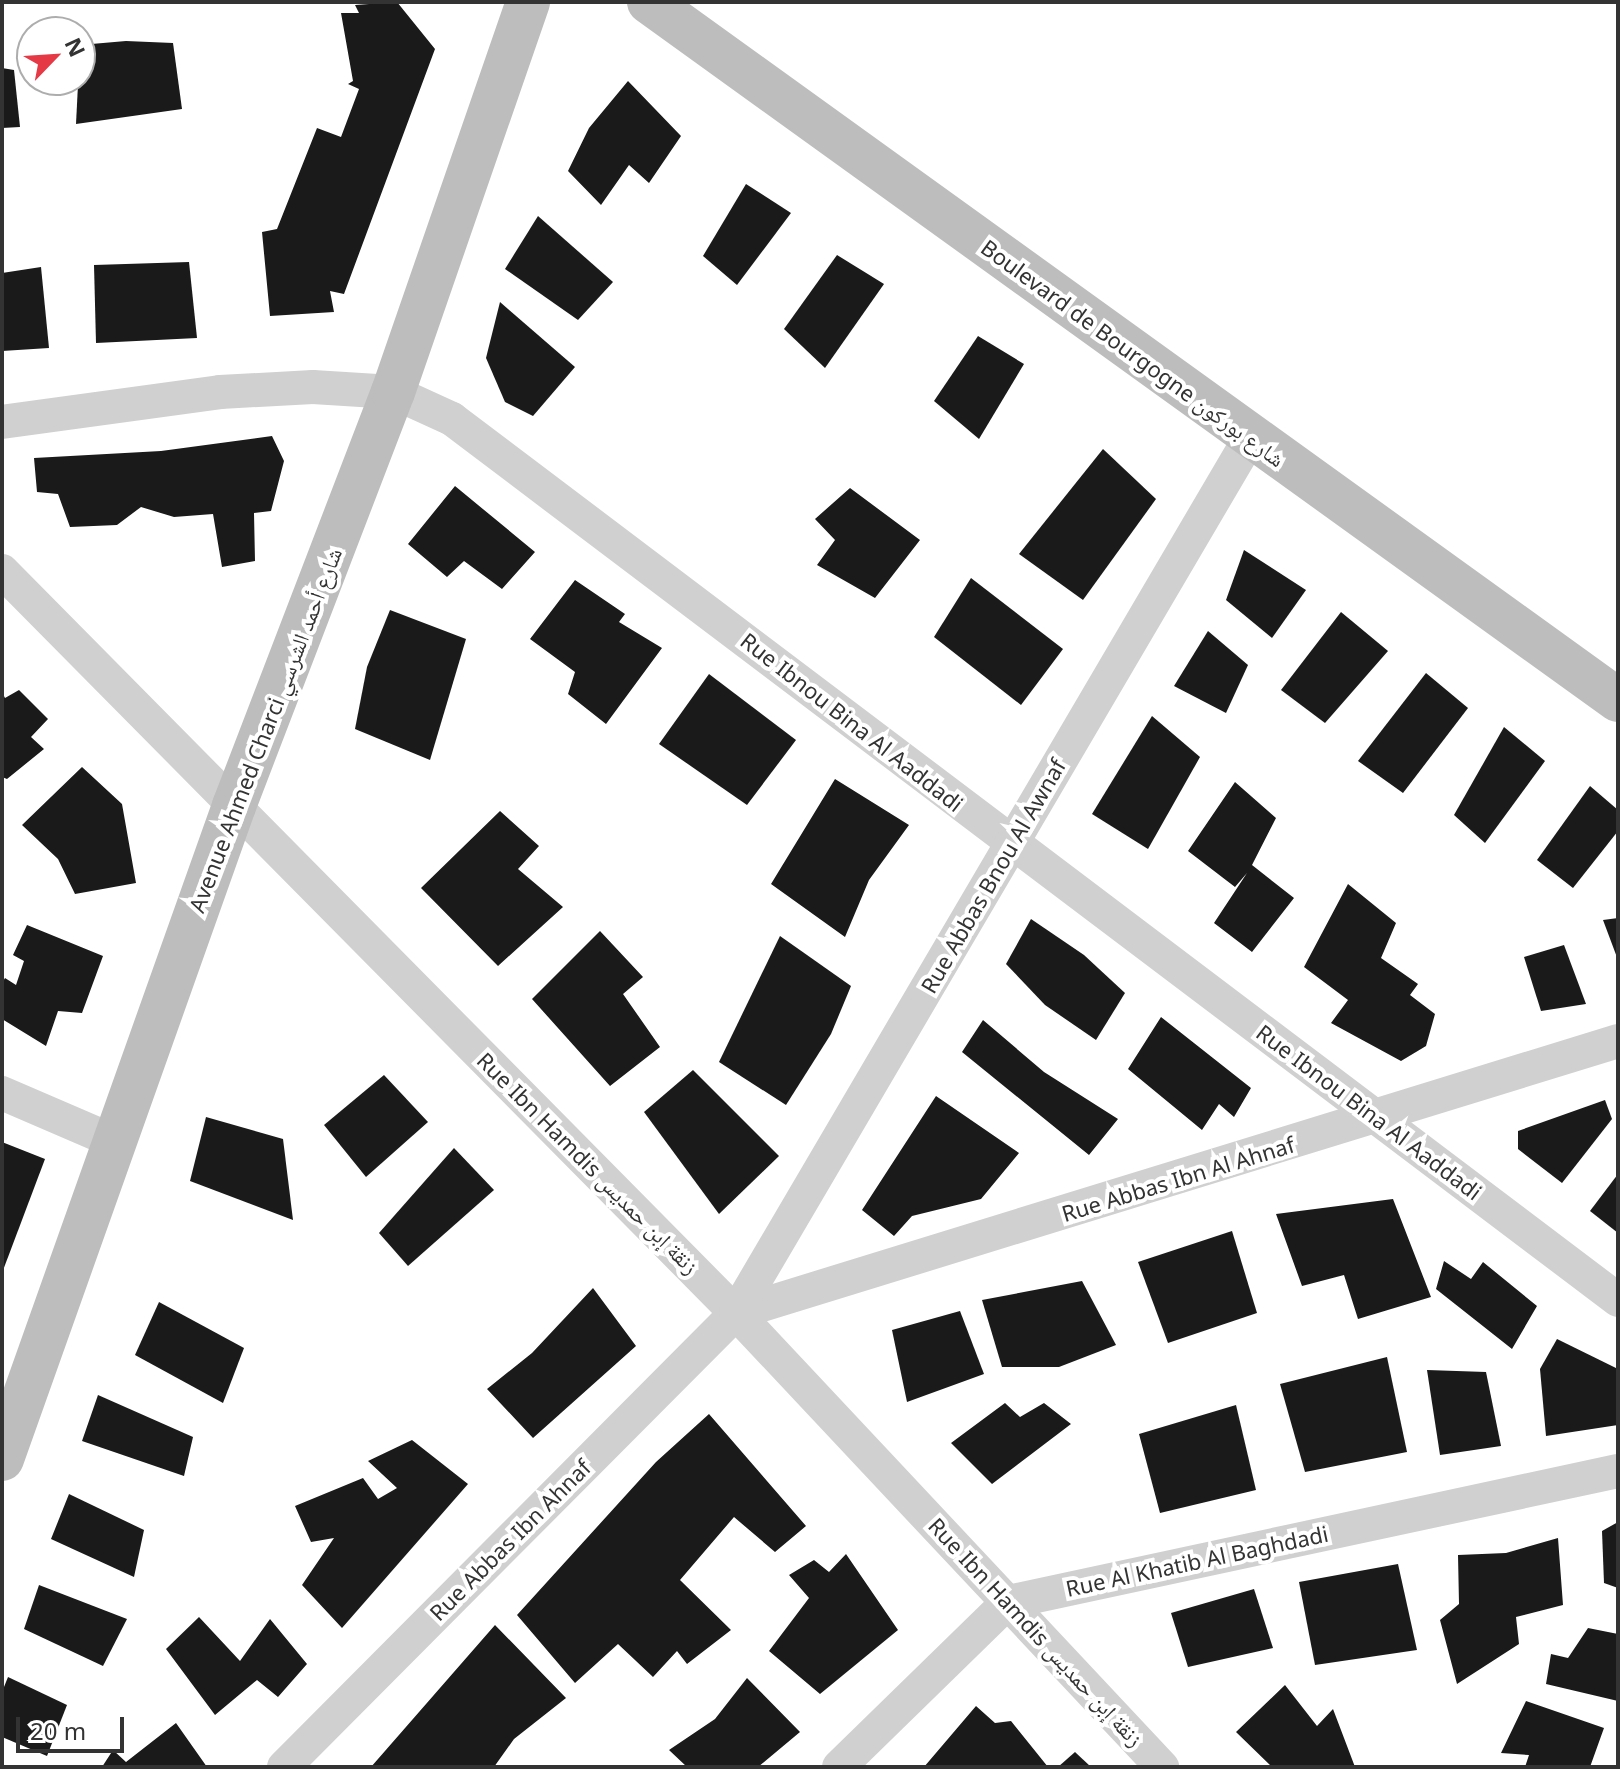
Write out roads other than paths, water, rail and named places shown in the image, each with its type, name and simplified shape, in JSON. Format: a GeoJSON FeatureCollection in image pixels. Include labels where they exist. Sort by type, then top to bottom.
{"type":"FeatureCollection","features":[{"type":"Feature","properties":{"kind":"street","name":"Avenue Ahmed Charci شارع أحمد الشرسي"},"geometry":{"type":"LineString","coordinates":[[3,1454],[234,806],[393,392],[528,2]]}},
{"type":"Feature","properties":{"kind":"street","name":"Boulevard de Bourgogne شارع بوركون"},"geometry":{"type":"LineString","coordinates":[[649,2],[1250,438],[1618,700]]}},
{"type":"Feature","properties":{"kind":"street","name":"Rue Ibnou Bina Al Aaddadi"},"geometry":{"type":"LineString","coordinates":[[2,422],[232,391],[313,387],[393,392],[452,419],[496,448],[1011,845],[1618,1300]]}},
{"type":"Feature","properties":{"kind":"street","name":"Rue Abbas Bnou Al Awnaf"},"geometry":{"type":"LineString","coordinates":[[736,1313],[1250,438]]}},
{"type":"Feature","properties":{"kind":"street","name":"Rue Ibn Hamdis زنقة إبن حمديس"},"geometry":{"type":"LineString","coordinates":[[3,574],[736,1313],[1162,1767]]}},
{"type":"Feature","properties":{"kind":"street","name":"Rue Abbas Ibn Al Ahnaf"},"geometry":{"type":"LineString","coordinates":[[736,1313],[1379,1118],[1618,1041]]}},
{"type":"Feature","properties":{"kind":"street"},"geometry":{"type":"LineString","coordinates":[[2,1093],[116,1142]]}},
{"type":"Feature","properties":{"kind":"street","name":"Rue Abbas Ibn Ahnaf"},"geometry":{"type":"LineString","coordinates":[[284,1767],[736,1313]]}},
{"type":"Feature","properties":{"kind":"street","name":"Rue Al Khatib Al Baghdadi"},"geometry":{"type":"LineString","coordinates":[[1008,1602],[1618,1471]]}},
{"type":"Feature","properties":{"kind":"street"},"geometry":{"type":"LineString","coordinates":[[839,1767],[1008,1602]]}}]}
